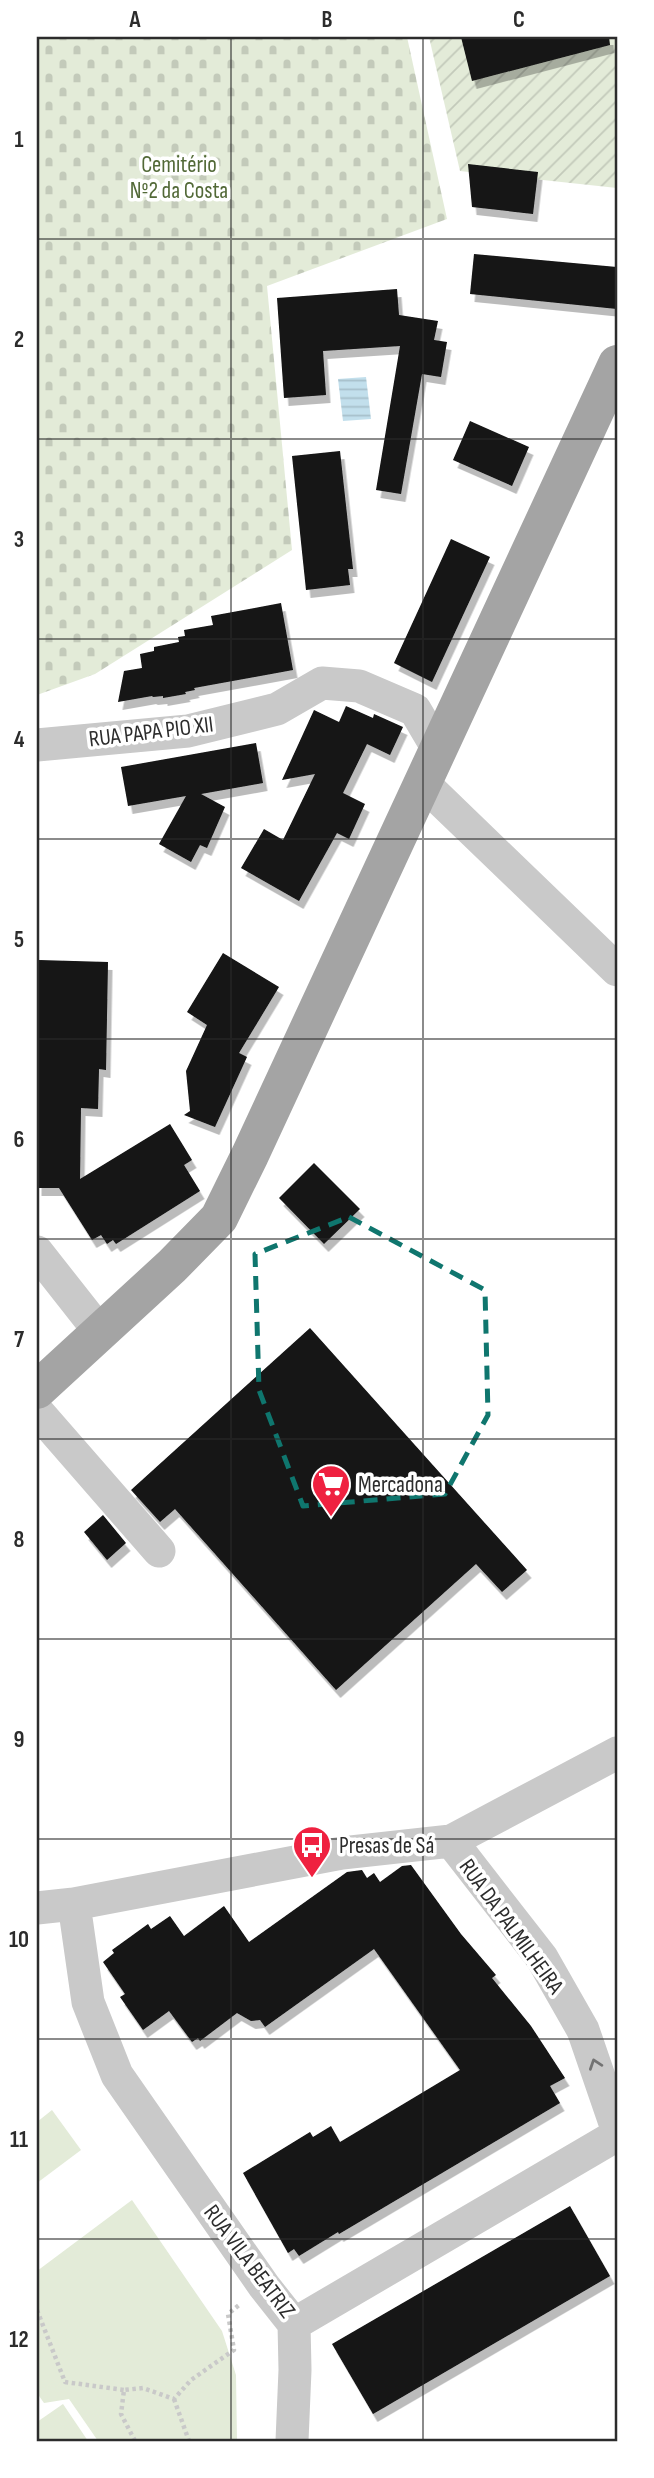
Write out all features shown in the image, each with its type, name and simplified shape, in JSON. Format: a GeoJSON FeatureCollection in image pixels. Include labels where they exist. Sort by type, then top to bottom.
{"type":"FeatureCollection","features":[{"type":"Feature","properties":{"kind":"main road"},"geometry":{"type":"LineString","coordinates":[[37,1390],[172,1266],[219,1218],[617,364]]}},
{"type":"Feature","properties":{"kind":"street","name":"RUA PAPA PIO XII"},"geometry":{"type":"LineString","coordinates":[[37,745],[188,731],[277,709],[321,683],[359,686],[415,710],[431,766],[617,970]]}},
{"type":"Feature","properties":{"kind":"street"},"geometry":{"type":"LineString","coordinates":[[37,1252],[100,1332]]}},
{"type":"Feature","properties":{"kind":"street"},"geometry":{"type":"LineString","coordinates":[[37,1411],[159,1550]]}},
{"type":"Feature","properties":{"kind":"street"},"geometry":{"type":"LineString","coordinates":[[451,1841],[617,1753]]}},
{"type":"Feature","properties":{"kind":"street","name":"RUA DA PALMILHEIRA"},"geometry":{"type":"LineString","coordinates":[[37,1908],[74,1904],[342,1853],[451,1841],[542,1958],[583,2030],[617,2129]]}},
{"type":"Feature","properties":{"kind":"street","name":"RUA VILA BEATRIZ"},"geometry":{"type":"LineString","coordinates":[[74,1904],[88,2001],[117,2075],[264,2286],[294,2324],[617,2135]]}},
{"type":"Feature","properties":{"kind":"street"},"geometry":{"type":"LineString","coordinates":[[292,2441],[294,2324]]}},
{"type":"Feature","properties":{"kind":"path"},"geometry":{"type":"LineString","coordinates":[[174,2399],[191,2380],[234,2350],[228,2314],[264,2286]]}},
{"type":"Feature","properties":{"kind":"path"},"geometry":{"type":"LineString","coordinates":[[37,2310],[65,2382],[124,2390],[143,2388],[174,2399]]}},
{"type":"Feature","properties":{"kind":"path"},"geometry":{"type":"LineString","coordinates":[[124,2390],[121,2414],[135,2441]]}},
{"type":"Feature","properties":{"kind":"path"},"geometry":{"type":"LineString","coordinates":[[174,2399],[188,2441]]}},
{"type":"Feature","properties":{"kind":"highlighted area"},"geometry":{"type":"Polygon","coordinates":[[[349,1217],[485,1290],[488,1415],[445,1494],[303,1506],[259,1390],[255,1254],[349,1217]]]}},
{"type":"Feature","properties":{"kind":"green space","name":"Cemitério Nº2 da Costa"},"geometry":{"type":"Polygon","coordinates":[[[37,37],[407,37],[447,219],[267,286],[292,550],[95,674],[37,695],[37,37]]]}},
{"type":"Feature","properties":{"kind":"green space"},"geometry":{"type":"Polygon","coordinates":[[[429,37],[617,37],[617,188],[460,171],[429,37]]]}},
{"type":"Feature","properties":{"kind":"green space"},"geometry":{"type":"Polygon","coordinates":[[[52,2110],[81,2150],[37,2183],[37,2122],[52,2110]]]}},
{"type":"Feature","properties":{"kind":"green space"},"geometry":{"type":"Polygon","coordinates":[[[132,2200],[222,2331],[236,2375],[237,2441],[98,2441],[69,2399],[44,2403],[37,2393],[37,2271],[132,2200]]]}},
{"type":"Feature","properties":{"kind":"green space"},"geometry":{"type":"Polygon","coordinates":[[[63,2404],[88,2441],[37,2441],[37,2422],[63,2404]]]}},
{"type":"Feature","properties":{"kind":"water"},"geometry":{"type":"Polygon","coordinates":[[[366,377],[371,419],[343,421],[338,379],[366,377]]]}},
{"type":"Feature","properties":{"kind":"building"},"geometry":{"type":"Polygon","coordinates":[[[461,37],[609,37],[610,45],[472,81],[461,37]]]}},
{"type":"Feature","properties":{"kind":"building"},"geometry":{"type":"Polygon","coordinates":[[[468,164],[538,172],[533,214],[472,207],[468,164]]]}},
{"type":"Feature","properties":{"kind":"building"},"geometry":{"type":"Polygon","coordinates":[[[474,254],[617,267],[617,309],[470,294],[474,254]]]}},
{"type":"Feature","properties":{"kind":"building"},"geometry":{"type":"Polygon","coordinates":[[[397,289],[399,315],[438,321],[434,340],[447,342],[441,377],[422,374],[401,494],[376,490],[400,346],[323,351],[326,395],[284,398],[277,298],[397,289]]]}},
{"type":"Feature","properties":{"kind":"building"},"geometry":{"type":"Polygon","coordinates":[[[470,421],[529,447],[512,486],[453,460],[470,421]]]}},
{"type":"Feature","properties":{"kind":"building"},"geometry":{"type":"Polygon","coordinates":[[[340,451],[353,569],[348,569],[350,585],[306,590],[292,456],[340,451]]]}},
{"type":"Feature","properties":{"kind":"building"},"geometry":{"type":"Polygon","coordinates":[[[451,539],[490,557],[432,682],[394,663],[451,539]]]}},
{"type":"Feature","properties":{"kind":"building"},"geometry":{"type":"Polygon","coordinates":[[[281,603],[293,670],[194,688],[195,690],[185,692],[186,694],[118,702],[124,671],[142,668],[140,654],[154,651],[154,647],[179,642],[178,637],[185,636],[184,630],[213,625],[211,616],[281,603]]]}},
{"type":"Feature","properties":{"kind":"building"},"geometry":{"type":"Polygon","coordinates":[[[346,706],[373,718],[374,714],[403,727],[390,755],[367,744],[343,793],[365,804],[349,839],[337,833],[299,901],[241,868],[264,829],[283,840],[315,774],[282,780],[314,710],[339,722],[346,706]]]}},
{"type":"Feature","properties":{"kind":"building"},"geometry":{"type":"Polygon","coordinates":[[[256,743],[263,783],[201,794],[225,807],[207,848],[200,845],[191,862],[159,844],[186,796],[128,806],[121,767],[256,743]]]}},
{"type":"Feature","properties":{"kind":"building"},"geometry":{"type":"Polygon","coordinates":[[[223,953],[279,987],[239,1053],[247,1057],[215,1127],[184,1115],[190,1111],[186,1071],[207,1025],[187,1012],[223,953]]]}},
{"type":"Feature","properties":{"kind":"building"},"geometry":{"type":"Polygon","coordinates":[[[39,960],[108,962],[106,1070],[99,1069],[98,1109],[81,1108],[80,1179],[170,1124],[192,1160],[184,1165],[200,1191],[116,1244],[113,1240],[107,1244],[101,1235],[92,1240],[59,1188],[37,1188],[39,960]]]}},
{"type":"Feature","properties":{"kind":"building"},"geometry":{"type":"Polygon","coordinates":[[[314,1163],[360,1209],[324,1244],[279,1198],[314,1163]]]}},
{"type":"Feature","properties":{"kind":"building","name":"Mercadona"},"geometry":{"type":"Polygon","coordinates":[[[310,1328],[527,1570],[502,1592],[476,1564],[336,1690],[175,1509],[160,1522],[131,1490],[310,1328]]]}},
{"type":"Feature","properties":{"kind":"building"},"geometry":{"type":"Polygon","coordinates":[[[103,1515],[126,1543],[107,1560],[84,1532],[103,1515]]]}},
{"type":"Feature","properties":{"kind":"building"},"geometry":{"type":"Polygon","coordinates":[[[411,1865],[461,1934],[496,1975],[492,1978],[531,2026],[565,2078],[550,2086],[560,2103],[339,2234],[338,2232],[299,2256],[294,2249],[288,2253],[243,2173],[310,2132],[313,2137],[331,2126],[340,2142],[460,2070],[374,1949],[265,2027],[260,2020],[251,2021],[237,2013],[200,2041],[198,2038],[192,2042],[169,2011],[143,2030],[120,1997],[125,1994],[103,1962],[114,1953],[112,1950],[148,1924],[151,1929],[170,1916],[184,1936],[224,1906],[249,1942],[347,1872],[362,1870],[367,1878],[374,1873],[380,1882],[402,1866],[411,1865]]]}},
{"type":"Feature","properties":{"kind":"building"},"geometry":{"type":"Polygon","coordinates":[[[570,2206],[610,2276],[373,2414],[332,2344],[570,2206]]]}},
{"type":"Feature","properties":{"kind":"place","name":"Mercadona"},"geometry":{"type":"Point","coordinates":[331,1518]}},
{"type":"Feature","properties":{"kind":"place","name":"Presas de Sá"},"geometry":{"type":"Point","coordinates":[312,1879]}}]}
